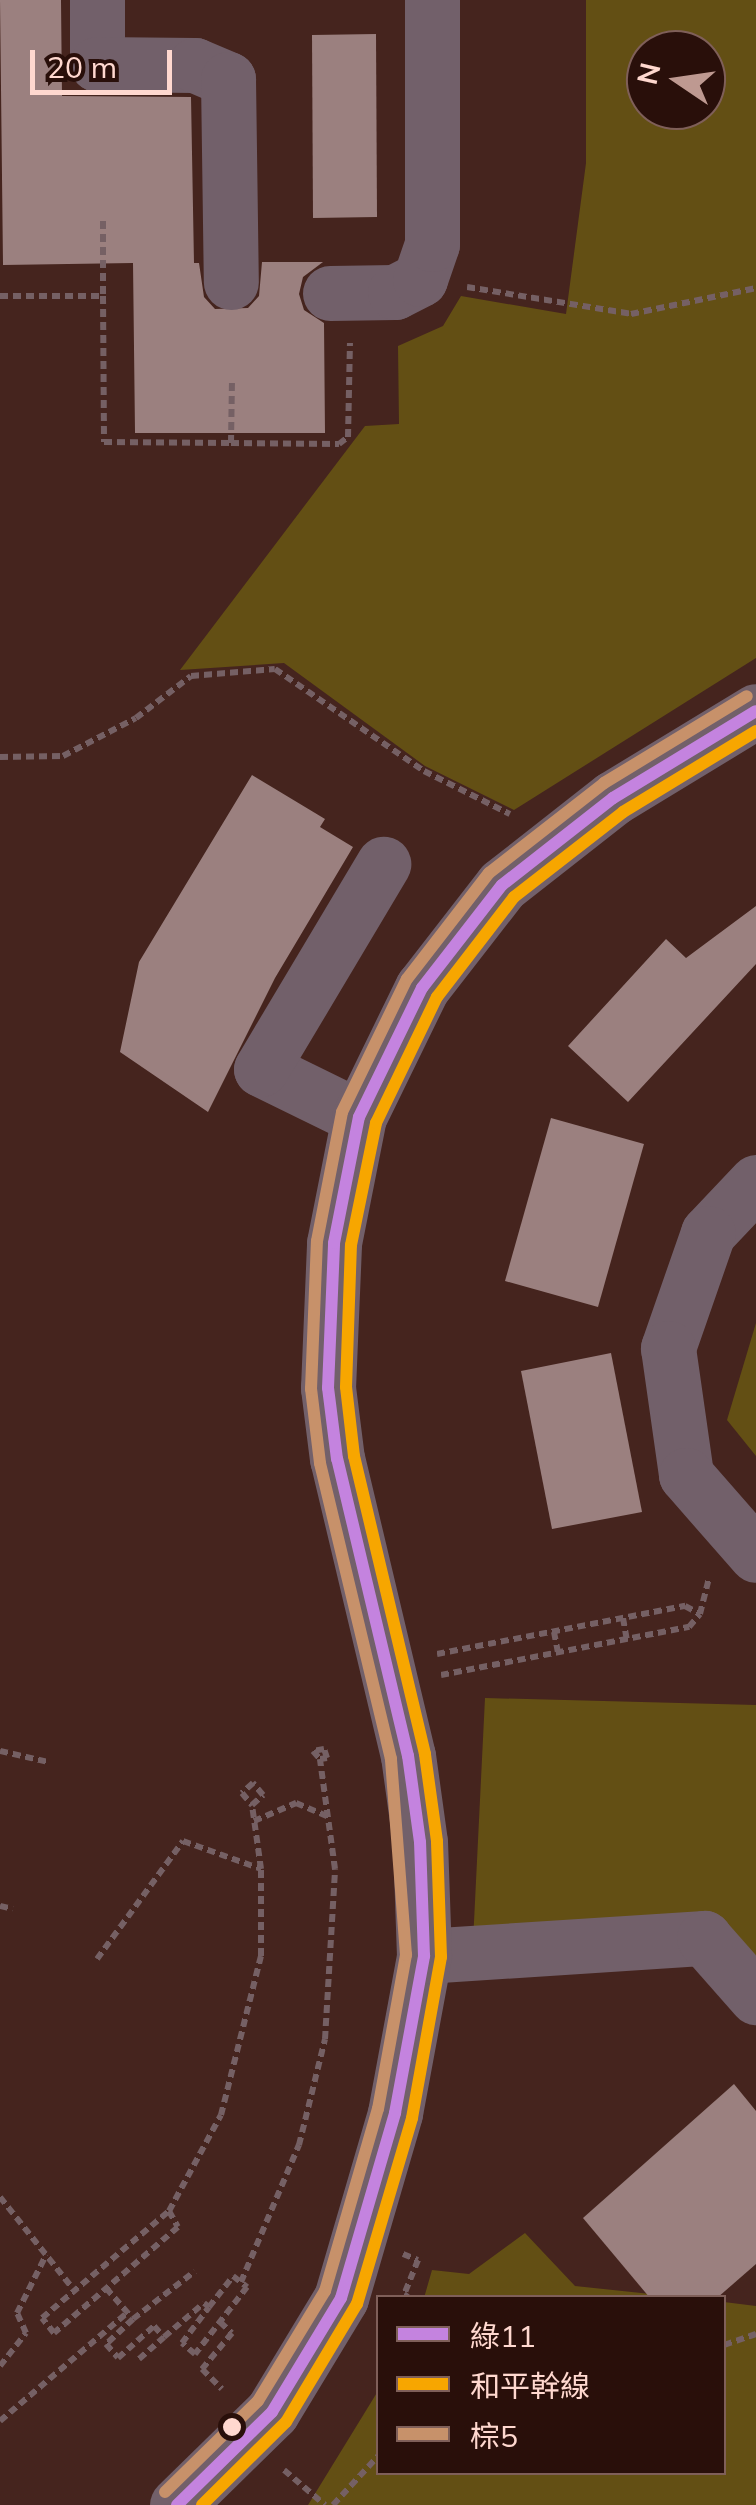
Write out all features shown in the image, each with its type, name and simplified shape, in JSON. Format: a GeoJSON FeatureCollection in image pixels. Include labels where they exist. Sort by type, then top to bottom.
{"type":"FeatureCollection","features":[{"type":"Feature","properties":{"kind":"street"},"geometry":{"type":"LineString","coordinates":[[96,0],[97,64],[195,65],[228,79],[232,282]]}},
{"type":"Feature","properties":{"kind":"street"},"geometry":{"type":"LineString","coordinates":[[330,292],[408,285],[432,244],[432,0]]}},
{"type":"Feature","properties":{"kind":"street"},"geometry":{"type":"LineString","coordinates":[[178,2505],[272,2412],[341,2298],[396,2113],[424,1956],[420,1842],[390,1674],[336,1459],[328,1388],[334,1243],[359,1117],[422,988],[502,885],[599,808],[756,711]]}},
{"type":"Feature","properties":{"kind":"street"},"geometry":{"type":"LineString","coordinates":[[359,1117],[261,1069],[383,864]]}},
{"type":"Feature","properties":{"kind":"street"},"geometry":{"type":"LineString","coordinates":[[756,1182],[708,1233],[668,1348],[686,1475],[756,1555]]}},
{"type":"Feature","properties":{"kind":"street"},"geometry":{"type":"LineString","coordinates":[[424,1956],[704,1938],[756,1997]]}},
{"type":"Feature","properties":{"kind":"path"},"geometry":{"type":"LineString","coordinates":[[102,221],[104,442],[339,444],[348,437],[349,345],[366,325],[395,324],[408,285],[631,314],[756,288]]}},
{"type":"Feature","properties":{"kind":"path"},"geometry":{"type":"LineString","coordinates":[[0,296],[103,296]]}},
{"type":"Feature","properties":{"kind":"path"},"geometry":{"type":"LineString","coordinates":[[231,443],[232,382]]}},
{"type":"Feature","properties":{"kind":"path"},"geometry":{"type":"LineString","coordinates":[[0,757],[63,756],[136,718],[191,676],[275,669],[424,771],[472,796]]}},
{"type":"Feature","properties":{"kind":"path"},"geometry":{"type":"LineString","coordinates":[[685,1606],[700,1614],[689,1627],[627,1640],[437,1676],[390,1674],[433,1655],[623,1618],[685,1606]]}},
{"type":"Feature","properties":{"kind":"path"},"geometry":{"type":"LineString","coordinates":[[623,1618],[627,1640]]}},
{"type":"Feature","properties":{"kind":"path"},"geometry":{"type":"LineString","coordinates":[[554,1632],[558,1652]]}},
{"type":"Feature","properties":{"kind":"path"},"geometry":{"type":"LineString","coordinates":[[0,1751],[48,1762]]}},
{"type":"Feature","properties":{"kind":"path"},"geometry":{"type":"LineString","coordinates":[[241,2282],[299,2145],[325,2040],[336,1921],[320,1760]]}},
{"type":"Feature","properties":{"kind":"path"},"geometry":{"type":"LineString","coordinates":[[254,1821],[296,1803],[328,1816]]}},
{"type":"Feature","properties":{"kind":"path"},"geometry":{"type":"LineString","coordinates":[[169,2211],[178,2227],[54,2333],[42,2318],[169,2211],[221,2115],[237,2070],[260,1956],[260,1869],[252,1805]]}},
{"type":"Feature","properties":{"kind":"path"},"geometry":{"type":"LineString","coordinates":[[97,1959],[184,1840],[260,1869]]}},
{"type":"Feature","properties":{"kind":"path"},"geometry":{"type":"LineString","coordinates":[[0,1906],[12,1909]]}},
{"type":"Feature","properties":{"kind":"path"},"geometry":{"type":"LineString","coordinates":[[0,2197],[74,2290]]}},
{"type":"Feature","properties":{"kind":"path"},"geometry":{"type":"LineString","coordinates":[[0,2366],[26,2333],[17,2312],[46,2255]]}},
{"type":"Feature","properties":{"kind":"path"},"geometry":{"type":"LineString","coordinates":[[0,2421],[130,2316],[195,2271]]}},
{"type":"Feature","properties":{"kind":"path"},"geometry":{"type":"LineString","coordinates":[[233,2276],[247,2287],[195,2354],[182,2342],[209,2307],[233,2276]]}},
{"type":"Feature","properties":{"kind":"path"},"geometry":{"type":"LineString","coordinates":[[106,2288],[130,2316]]}},
{"type":"Feature","properties":{"kind":"path"},"geometry":{"type":"LineString","coordinates":[[139,2359],[204,2303],[209,2307]]}},
{"type":"Feature","properties":{"kind":"path"},"geometry":{"type":"LineString","coordinates":[[130,2316],[106,2344],[118,2358],[154,2326],[164,2337]]}},
{"type":"Feature","properties":{"kind":"path"},"geometry":{"type":"LineString","coordinates":[[202,2369],[232,2333],[220,2322]]}},
{"type":"Feature","properties":{"kind":"path"},"geometry":{"type":"LineString","coordinates":[[726,2344],[756,2334]]}},
{"type":"Feature","properties":{"kind":"path"},"geometry":{"type":"LineString","coordinates":[[333,2505],[376,2458]]}},
{"type":"Feature","properties":{"kind":"shaded area"},"geometry":{"type":"Polygon","coordinates":[[[586,0],[756,0],[756,658],[514,810],[425,766],[284,663],[180,670],[365,426],[399,424],[398,346],[443,326],[461,296],[566,314],[586,163],[586,0]]]}},
{"type":"Feature","properties":{"kind":"shaded area"},"geometry":{"type":"Polygon","coordinates":[[[756,1323],[756,1456],[727,1420],[756,1323]]]}},
{"type":"Feature","properties":{"kind":"shaded area"},"geometry":{"type":"Polygon","coordinates":[[[485,1698],[756,1705],[756,2013],[680,1945],[473,1942],[485,1698]]]}},
{"type":"Feature","properties":{"kind":"shaded area"},"geometry":{"type":"Polygon","coordinates":[[[525,2233],[575,2286],[660,2295],[425,2295],[432,2270],[469,2274],[525,2233]]]}},
{"type":"Feature","properties":{"kind":"shaded area"},"geometry":{"type":"Polygon","coordinates":[[[726,2302],[756,2306],[756,2505],[308,2505],[376,2394],[376,2475],[726,2475],[726,2302]]]}},
{"type":"Feature","properties":{"kind":"building"},"geometry":{"type":"Polygon","coordinates":[[[0,0],[61,0],[62,96],[191,97],[194,263],[199,263],[204,297],[215,309],[248,308],[259,296],[262,262],[323,262],[303,277],[299,294],[304,310],[324,323],[325,433],[135,433],[133,263],[3,265],[0,0]]]}},
{"type":"Feature","properties":{"kind":"building"},"geometry":{"type":"Polygon","coordinates":[[[376,34],[377,217],[313,218],[312,35],[376,34]]]}},
{"type":"Feature","properties":{"kind":"building"},"geometry":{"type":"Polygon","coordinates":[[[252,775],[325,819],[320,827],[353,847],[275,978],[208,1112],[120,1052],[139,962],[252,775]]]}},
{"type":"Feature","properties":{"kind":"building"},"geometry":{"type":"Polygon","coordinates":[[[756,906],[756,964],[628,1102],[568,1046],[666,939],[686,958],[756,906]]]}},
{"type":"Feature","properties":{"kind":"building"},"geometry":{"type":"Polygon","coordinates":[[[551,1118],[644,1144],[598,1307],[505,1281],[551,1118]]]}},
{"type":"Feature","properties":{"kind":"building"},"geometry":{"type":"Polygon","coordinates":[[[611,1353],[642,1512],[552,1529],[521,1371],[611,1353]]]}},
{"type":"Feature","properties":{"kind":"building"},"geometry":{"type":"Polygon","coordinates":[[[734,2084],[756,2111],[756,2264],[720,2295],[647,2295],[583,2218],[734,2084]]]}},
{"type":"Feature","properties":{"kind":"transit line","name":"棕5"},"geometry":{"type":"LineString","coordinates":[[165,2492],[258,2401],[325,2291],[378,2109],[406,1955],[391,1759],[320,1463],[311,1389],[317,1241],[342,1112],[407,979],[489,873],[604,783],[747,696]]}},
{"type":"Feature","properties":{"kind":"transit line","name":"綠11"},"geometry":{"type":"LineString","coordinates":[[177,2505],[272,2412],[341,2298],[395,2113],[424,1956],[420,1842],[408,1756],[337,1459],[328,1388],[334,1243],[359,1117],[422,988],[502,885],[613,798],[756,711]]}},
{"type":"Feature","properties":{"kind":"transit line","name":"和平幹線"},"geometry":{"type":"LineString","coordinates":[[202,2505],[286,2422],[357,2304],[412,2118],[441,1957],[437,1841],[425,1754],[354,1456],[346,1387],[351,1245],[376,1123],[437,997],[514,897],[623,812],[756,731]]}}]}
